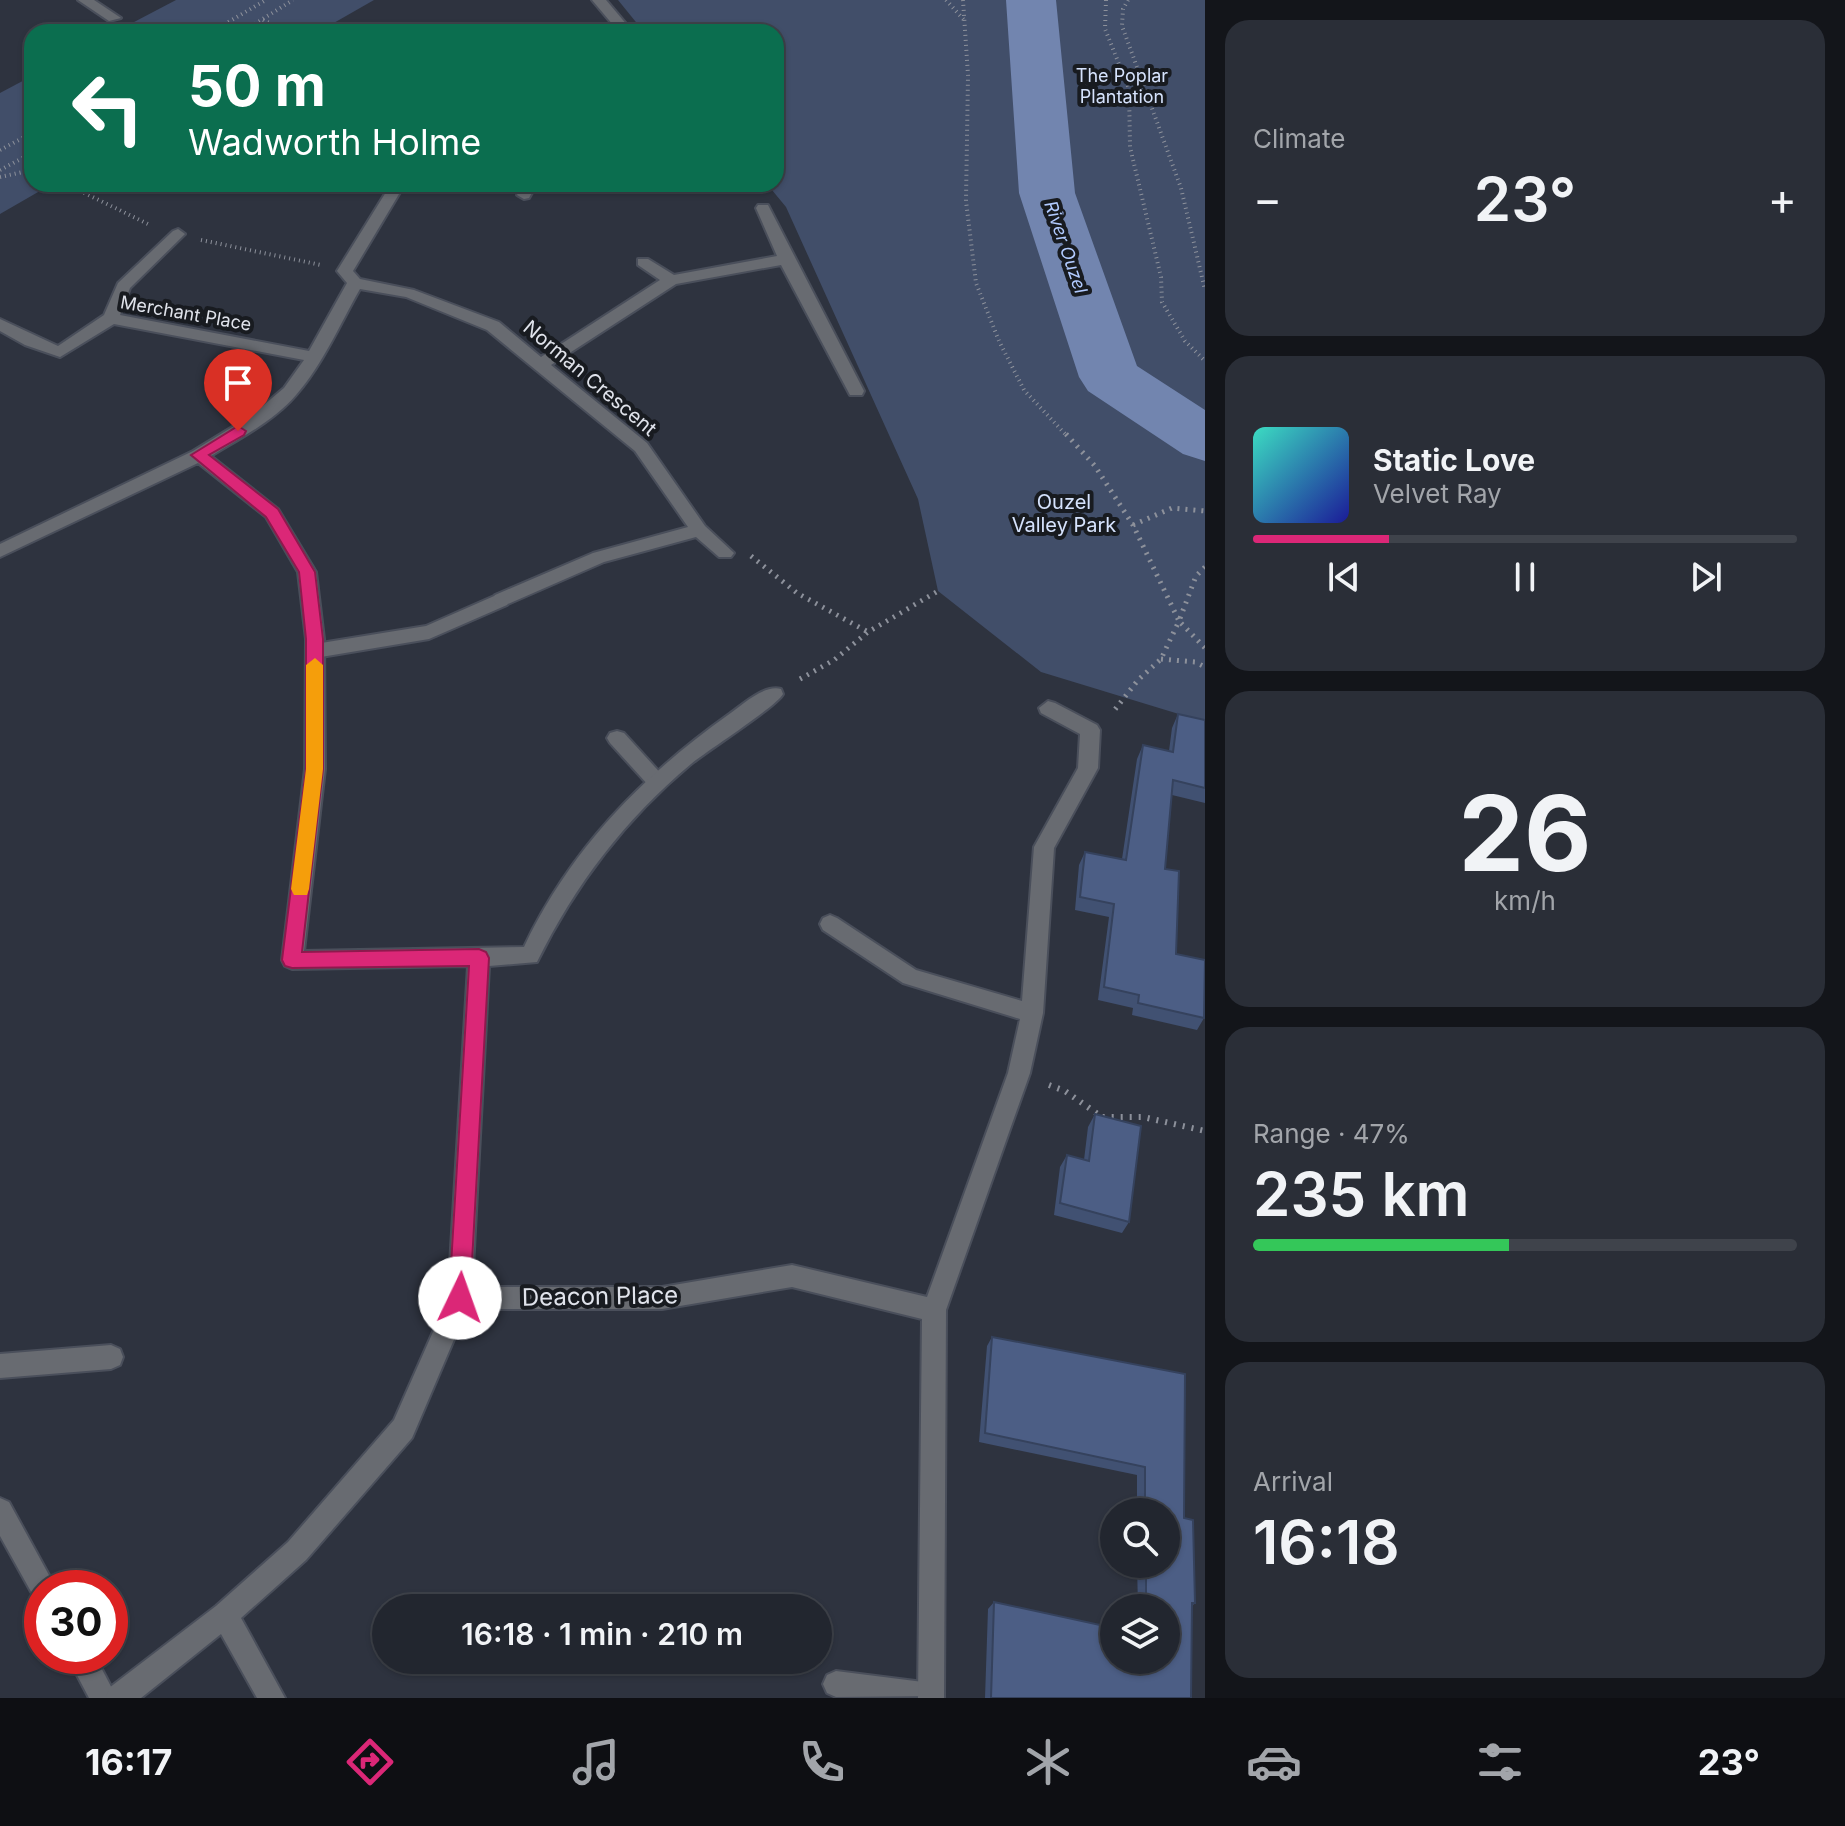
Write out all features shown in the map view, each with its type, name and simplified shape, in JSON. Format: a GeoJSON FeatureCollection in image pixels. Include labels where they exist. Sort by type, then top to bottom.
{"type":"FeatureCollection","features":[{"type":"Feature","properties":{"kind":"street"},"geometry":{"type":"LineString","coordinates":[[85,0],[114,18]]}},
{"type":"Feature","properties":{"kind":"street"},"geometry":{"type":"LineString","coordinates":[[599,0],[619,24]]}},
{"type":"Feature","properties":{"kind":"street"},"geometry":{"type":"LineString","coordinates":[[0,551],[199,455],[258,419],[290,392],[314,357],[355,283],[345,271],[393,192]]}},
{"type":"Feature","properties":{"kind":"street"},"geometry":{"type":"LineString","coordinates":[[763,208],[786,259],[856,391]]}},
{"type":"Feature","properties":{"kind":"street"},"geometry":{"type":"LineString","coordinates":[[111,318],[123,286],[178,234]]}},
{"type":"Feature","properties":{"kind":"street"},"geometry":{"type":"LineString","coordinates":[[543,363],[671,280],[786,259]]}},
{"type":"Feature","properties":{"kind":"street"},"geometry":{"type":"LineString","coordinates":[[643,262],[671,280]]}},
{"type":"Feature","properties":{"kind":"street","name":"Norman Crescent"},"geometry":{"type":"LineString","coordinates":[[355,283],[409,293],[493,326],[543,363],[641,447],[699,530],[725,553]]}},
{"type":"Feature","properties":{"kind":"street","name":"Merchant Place"},"geometry":{"type":"LineString","coordinates":[[0,324],[60,352],[111,318],[314,357]]}},
{"type":"Feature","properties":{"kind":"street"},"geometry":{"type":"LineString","coordinates":[[199,455],[272,513],[307,572],[315,651],[315,769],[292,960],[530,956],[555,904],[602,841],[657,782],[731,720],[774,694]]}},
{"type":"Feature","properties":{"kind":"street"},"geometry":{"type":"LineString","coordinates":[[315,651],[429,632],[599,557],[699,530]]}},
{"type":"Feature","properties":{"kind":"street"},"geometry":{"type":"LineString","coordinates":[[836,1684],[931,1697],[934,1310],[1019,1073],[1032,1013],[1044,847],[1088,768],[1090,730],[1048,708]]}},
{"type":"Feature","properties":{"kind":"street"},"geometry":{"type":"LineString","coordinates":[[617,738],[657,782]]}},
{"type":"Feature","properties":{"kind":"street"},"geometry":{"type":"LineString","coordinates":[[830,924],[910,977],[1032,1013]]}},
{"type":"Feature","properties":{"kind":"street"},"geometry":{"type":"LineString","coordinates":[[119,1698],[225,1615],[297,1551],[403,1429],[460,1298],[479,958]]}},
{"type":"Feature","properties":{"kind":"street","name":"Deacon Place"},"geometry":{"type":"LineString","coordinates":[[460,1298],[662,1298],[792,1276],[934,1310]]}},
{"type":"Feature","properties":{"kind":"street"},"geometry":{"type":"LineString","coordinates":[[1,1370],[111,1357]]}},
{"type":"Feature","properties":{"kind":"street"},"geometry":{"type":"LineString","coordinates":[[0,1511],[33,1570]]}},
{"type":"Feature","properties":{"kind":"street"},"geometry":{"type":"LineString","coordinates":[[225,1615],[272,1698]]}},
{"type":"Feature","properties":{"kind":"street"},"geometry":{"type":"LineString","coordinates":[[90,1674],[104,1698]]}},
{"type":"Feature","properties":{"kind":"path"},"geometry":{"type":"LineString","coordinates":[[225,24],[266,0]]}},
{"type":"Feature","properties":{"kind":"path"},"geometry":{"type":"LineString","coordinates":[[254,24],[293,0]]}},
{"type":"Feature","properties":{"kind":"path"},"geometry":{"type":"LineString","coordinates":[[946,0],[966,21]]}},
{"type":"Feature","properties":{"kind":"path"},"geometry":{"type":"LineString","coordinates":[[963,0],[966,21],[966,201],[976,283],[999,341],[1024,390],[1095,466],[1133,525],[1179,621],[1205,648]]}},
{"type":"Feature","properties":{"kind":"path"},"geometry":{"type":"LineString","coordinates":[[1106,0],[1105,29],[1129,89],[1130,147],[1161,277],[1162,302],[1185,341],[1205,361]]}},
{"type":"Feature","properties":{"kind":"path"},"geometry":{"type":"LineString","coordinates":[[1128,0],[1123,9],[1122,26],[1181,188],[1205,290]]}},
{"type":"Feature","properties":{"kind":"path"},"geometry":{"type":"LineString","coordinates":[[262,19],[273,24]]}},
{"type":"Feature","properties":{"kind":"path"},"geometry":{"type":"LineString","coordinates":[[0,150],[24,137]]}},
{"type":"Feature","properties":{"kind":"path"},"geometry":{"type":"LineString","coordinates":[[0,170],[24,157]]}},
{"type":"Feature","properties":{"kind":"path"},"geometry":{"type":"LineString","coordinates":[[0,177],[24,172]]}},
{"type":"Feature","properties":{"kind":"path"},"geometry":{"type":"LineString","coordinates":[[1133,525],[1172,508],[1205,511]]}},
{"type":"Feature","properties":{"kind":"path"},"geometry":{"type":"LineString","coordinates":[[699,530],[719,530],[797,593],[868,632]]}},
{"type":"Feature","properties":{"kind":"path"},"geometry":{"type":"LineString","coordinates":[[1090,730],[1117,708],[1138,680],[1161,659],[1196,576],[1205,567]]}},
{"type":"Feature","properties":{"kind":"path"},"geometry":{"type":"LineString","coordinates":[[774,694],[834,660],[868,632],[938,591]]}},
{"type":"Feature","properties":{"kind":"path"},"geometry":{"type":"LineString","coordinates":[[1161,659],[1195,662],[1205,667]]}},
{"type":"Feature","properties":{"kind":"path"},"geometry":{"type":"LineString","coordinates":[[1019,1073],[1065,1091],[1102,1117],[1143,1117],[1205,1131]]}},
{"type":"Feature","properties":{"kind":"green space"},"geometry":{"type":"Polygon","coordinates":[[[176,0],[374,0],[332,24],[130,24],[176,0]]]}},
{"type":"Feature","properties":{"kind":"green space","name":"Ouzel Valley Park"},"geometry":{"type":"Polygon","coordinates":[[[618,0],[1205,0],[1205,722],[1041,672],[938,591],[918,499],[786,207],[774,192],[784,192],[784,24],[638,24],[618,0]]]}},
{"type":"Feature","properties":{"kind":"green space"},"geometry":{"type":"Polygon","coordinates":[[[24,80],[24,192],[38,192],[0,214],[0,93],[24,80]]]}},
{"type":"Feature","properties":{"kind":"building"},"geometry":{"type":"Polygon","coordinates":[[[1178,714],[1205,720],[1205,788],[1173,780],[1165,869],[1179,871],[1176,954],[1205,960],[1204,1018],[1138,1003],[1139,995],[1104,987],[1114,904],[1080,897],[1085,852],[1126,860],[1143,745],[1173,752],[1178,714]]]}},
{"type":"Feature","properties":{"kind":"building"},"geometry":{"type":"Polygon","coordinates":[[[1095,1114],[1141,1126],[1129,1222],[1060,1203],[1067,1155],[1089,1161],[1095,1114]]]}},
{"type":"Feature","properties":{"kind":"building"},"geometry":{"type":"Polygon","coordinates":[[[992,1337],[1185,1374],[1184,1518],[1193,1520],[1195,1603],[1192,1603],[1191,1698],[991,1698],[994,1602],[1100,1625],[1100,1674],[1180,1674],[1180,1594],[1146,1594],[1146,1578],[1180,1578],[1180,1498],[1145,1498],[1145,1467],[985,1433],[992,1337]]]}},
{"type":"Feature","properties":{"kind":"waterway","name":"River Ouzel"},"geometry":{"type":"LineString","coordinates":[[1031,0],[1047,193],[1110,377],[1205,439]]}},
{"type":"Feature","properties":{"kind":"slow traffic"},"geometry":{"type":"LineString","coordinates":[[300,889],[315,769],[315,665]]}},
{"type":"Feature","properties":{"kind":"route"},"geometry":{"type":"LineString","coordinates":[[238,431],[199,455],[272,513],[307,572],[315,639],[315,769],[292,960],[479,958],[460,1298]]}},
{"type":"Feature","properties":{"kind":"park label","name":"The Poplar Plantation"},"geometry":{"type":"Point","coordinates":[1122,85]}}]}
